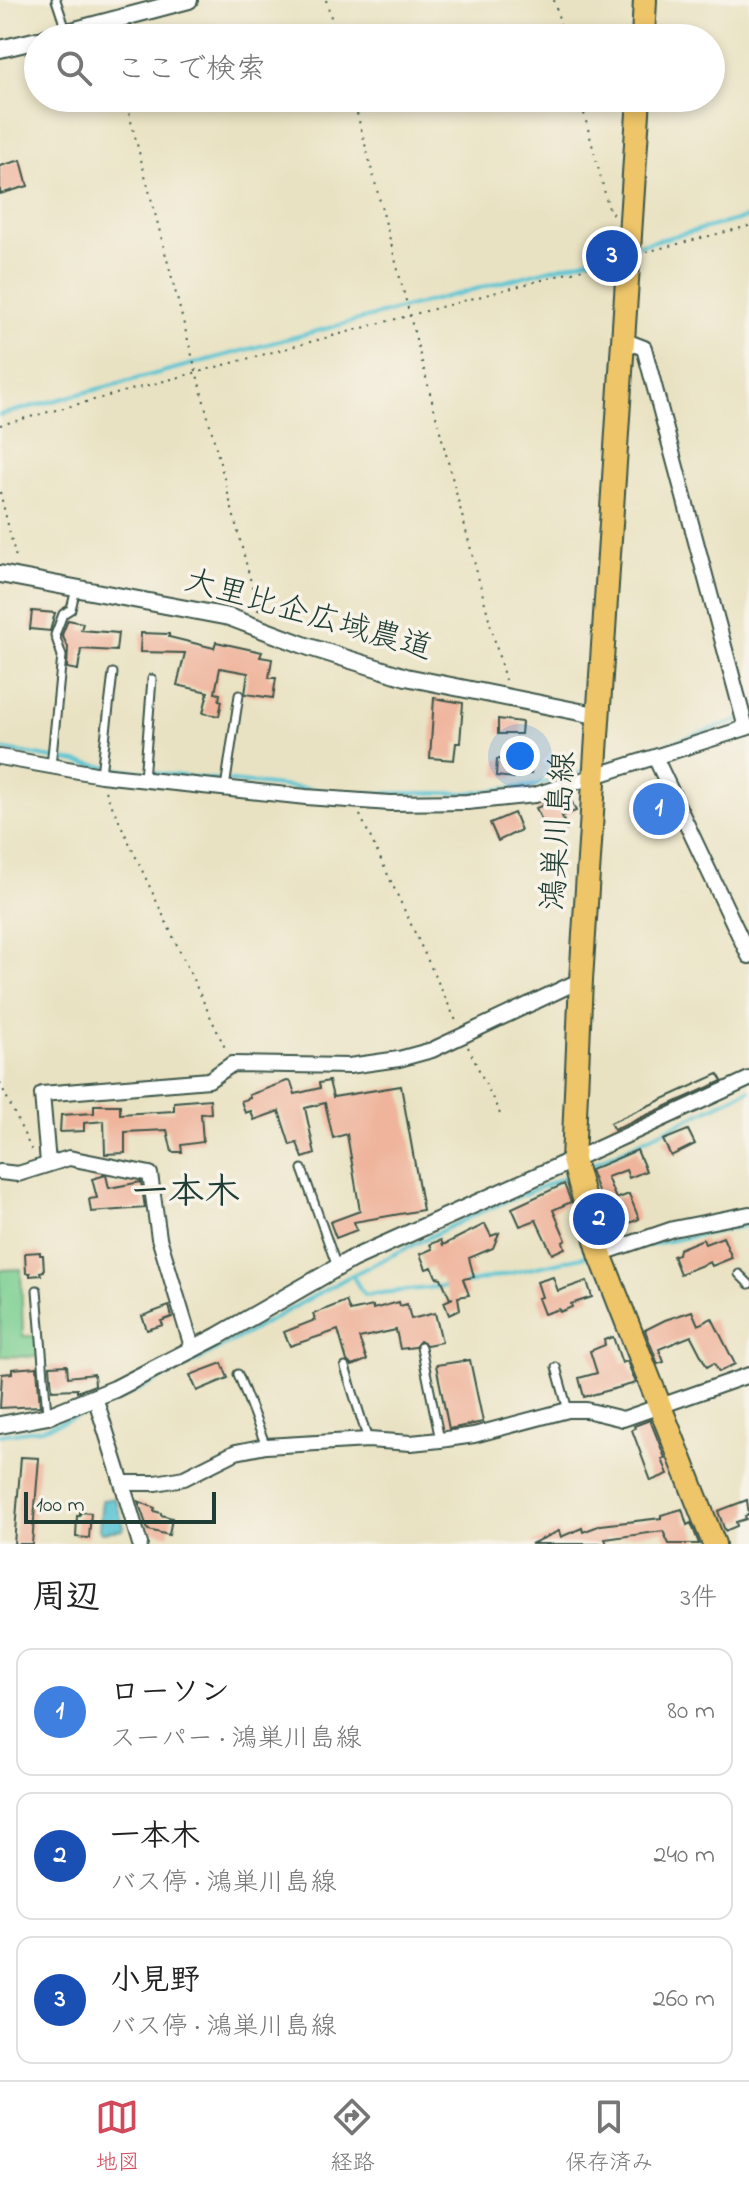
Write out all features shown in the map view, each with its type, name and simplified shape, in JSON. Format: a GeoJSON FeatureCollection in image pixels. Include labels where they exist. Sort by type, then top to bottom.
{"type":"FeatureCollection","features":[{"type":"Feature","properties":{"kind":"main road"},"geometry":{"type":"LineString","coordinates":[[644,24],[645,0]]}},
{"type":"Feature","properties":{"kind":"main road","name":"鴻巣川島線"},"geometry":{"type":"LineString","coordinates":[[638,112],[581,980],[573,1160],[600,1254],[714,1544]]}},
{"type":"Feature","properties":{"kind":"street"},"geometry":{"type":"LineString","coordinates":[[97,24],[189,0]]}},
{"type":"Feature","properties":{"kind":"street"},"geometry":{"type":"LineString","coordinates":[[0,49],[24,43]]}},
{"type":"Feature","properties":{"kind":"street"},"geometry":{"type":"LineString","coordinates":[[0,757],[101,775],[353,801],[467,802],[535,795],[748,727],[644,348],[623,340]]}},
{"type":"Feature","properties":{"kind":"street","name":"大里比企広域農道"},"geometry":{"type":"LineString","coordinates":[[0,574],[187,607],[229,617],[309,647],[406,677],[600,716]]}},
{"type":"Feature","properties":{"kind":"street"},"geometry":{"type":"LineString","coordinates":[[655,757],[749,956]]}},
{"type":"Feature","properties":{"kind":"street"},"geometry":{"type":"LineString","coordinates":[[43,1164],[42,1094],[209,1080],[232,1064],[349,1066],[399,1059],[432,1050],[581,980]]}},
{"type":"Feature","properties":{"kind":"street"},"geometry":{"type":"LineString","coordinates":[[0,1425],[48,1416],[95,1397],[193,1350],[337,1267],[749,1079]]}},
{"type":"Feature","properties":{"kind":"street"},"geometry":{"type":"LineString","coordinates":[[0,1172],[18,1174],[69,1158],[150,1174],[159,1238],[193,1350]]}},
{"type":"Feature","properties":{"kind":"street"},"geometry":{"type":"LineString","coordinates":[[600,1254],[673,1229],[749,1214]]}},
{"type":"Feature","properties":{"kind":"street"},"geometry":{"type":"LineString","coordinates":[[122,1483],[156,1483],[184,1478],[236,1452],[266,1446],[368,1440],[411,1443],[440,1440],[474,1435],[568,1410],[586,1410],[623,1419],[642,1415],[660,1405],[749,1375]]}},
{"type":"Feature","properties":{"kind":"street"},"geometry":{"type":"LineString","coordinates":[[95,1397],[140,1544]]}},
{"type":"Feature","properties":{"kind":"lane"},"geometry":{"type":"LineString","coordinates":[[56,0],[64,24]]}},
{"type":"Feature","properties":{"kind":"lane"},"geometry":{"type":"LineString","coordinates":[[51,766],[62,656],[55,635],[63,614],[71,609],[76,589]]}},
{"type":"Feature","properties":{"kind":"lane"},"geometry":{"type":"LineString","coordinates":[[101,775],[113,673]]}},
{"type":"Feature","properties":{"kind":"lane"},"geometry":{"type":"LineString","coordinates":[[144,779],[152,679]]}},
{"type":"Feature","properties":{"kind":"lane"},"geometry":{"type":"LineString","coordinates":[[225,788],[239,695]]}},
{"type":"Feature","properties":{"kind":"lane"},"geometry":{"type":"LineString","coordinates":[[302,1169],[337,1267]]}},
{"type":"Feature","properties":{"kind":"lane"},"geometry":{"type":"LineString","coordinates":[[739,1274],[749,1284]]}},
{"type":"Feature","properties":{"kind":"lane"},"geometry":{"type":"LineString","coordinates":[[37,1290],[48,1416]]}},
{"type":"Feature","properties":{"kind":"lane"},"geometry":{"type":"LineString","coordinates":[[421,1347],[440,1440]]}},
{"type":"Feature","properties":{"kind":"lane"},"geometry":{"type":"LineString","coordinates":[[345,1367],[368,1440]]}},
{"type":"Feature","properties":{"kind":"lane"},"geometry":{"type":"LineString","coordinates":[[556,1367],[568,1410]]}},
{"type":"Feature","properties":{"kind":"lane"},"geometry":{"type":"LineString","coordinates":[[238,1374],[266,1446]]}},
{"type":"Feature","properties":{"kind":"path"},"geometry":{"type":"LineString","coordinates":[[326,0],[333,24]]}},
{"type":"Feature","properties":{"kind":"path"},"geometry":{"type":"LineString","coordinates":[[554,0],[560,24]]}},
{"type":"Feature","properties":{"kind":"path"},"geometry":{"type":"LineString","coordinates":[[129,112],[263,630]]}},
{"type":"Feature","properties":{"kind":"path"},"geometry":{"type":"LineString","coordinates":[[357,112],[509,697]]}},
{"type":"Feature","properties":{"kind":"path"},"geometry":{"type":"LineString","coordinates":[[584,112],[610,213],[633,217]]}},
{"type":"Feature","properties":{"kind":"path"},"geometry":{"type":"LineString","coordinates":[[0,425],[749,226]]}},
{"type":"Feature","properties":{"kind":"path"},"geometry":{"type":"LineString","coordinates":[[0,492],[21,579]]}},
{"type":"Feature","properties":{"kind":"path"},"geometry":{"type":"LineString","coordinates":[[101,775],[104,789],[232,1064]]}},
{"type":"Feature","properties":{"kind":"path"},"geometry":{"type":"LineString","coordinates":[[353,801],[502,1118]]}},
{"type":"Feature","properties":{"kind":"path"},"geometry":{"type":"LineString","coordinates":[[0,1083],[43,1164]]}},
{"type":"Feature","properties":{"kind":"green space"},"geometry":{"type":"Polygon","coordinates":[[[21,1269],[23,1336],[37,1336],[39,1357],[0,1356],[0,1270],[21,1269]]]}},
{"type":"Feature","properties":{"kind":"water"},"geometry":{"type":"Polygon","coordinates":[[[115,1498],[124,1527],[122,1530],[101,1532],[102,1500],[115,1498]]]}},
{"type":"Feature","properties":{"kind":"building"},"geometry":{"type":"Polygon","coordinates":[[[21,160],[28,186],[0,194],[0,166],[21,160]]]}},
{"type":"Feature","properties":{"kind":"building"},"geometry":{"type":"Polygon","coordinates":[[[32,611],[55,613],[50,631],[30,629],[32,611]]]}},
{"type":"Feature","properties":{"kind":"building"},"geometry":{"type":"Polygon","coordinates":[[[68,620],[83,623],[81,630],[118,633],[116,651],[81,649],[78,670],[67,668],[68,647],[62,635],[68,620]]]}},
{"type":"Feature","properties":{"kind":"building"},"geometry":{"type":"Polygon","coordinates":[[[141,633],[169,634],[169,637],[214,648],[216,642],[262,652],[260,657],[272,659],[269,678],[276,678],[273,698],[245,694],[248,673],[220,668],[215,693],[220,694],[219,700],[222,701],[219,716],[203,713],[208,692],[177,685],[185,653],[140,652],[141,633]]]}},
{"type":"Feature","properties":{"kind":"building"},"geometry":{"type":"Polygon","coordinates":[[[434,698],[463,703],[460,743],[456,743],[454,760],[430,758],[434,698]]]}},
{"type":"Feature","properties":{"kind":"building"},"geometry":{"type":"Polygon","coordinates":[[[498,719],[522,722],[521,734],[498,734],[498,719]]]}},
{"type":"Feature","properties":{"kind":"building"},"geometry":{"type":"Polygon","coordinates":[[[497,759],[532,760],[531,774],[514,774],[514,778],[496,776],[497,759]]]}},
{"type":"Feature","properties":{"kind":"building"},"geometry":{"type":"Polygon","coordinates":[[[659,790],[674,821],[660,829],[642,798],[659,790]]]}},
{"type":"Feature","properties":{"kind":"building"},"geometry":{"type":"Polygon","coordinates":[[[564,797],[565,800],[570,798],[576,811],[562,816],[567,830],[556,834],[552,825],[545,827],[536,808],[564,797]]]}},
{"type":"Feature","properties":{"kind":"building"},"geometry":{"type":"Polygon","coordinates":[[[514,813],[521,830],[498,841],[490,823],[514,813]]]}},
{"type":"Feature","properties":{"kind":"building"},"geometry":{"type":"Polygon","coordinates":[[[718,1074],[722,1081],[614,1130],[610,1123],[718,1074]]]}},
{"type":"Feature","properties":{"kind":"building"},"geometry":{"type":"Polygon","coordinates":[[[329,1081],[333,1097],[401,1086],[423,1210],[354,1222],[357,1230],[336,1238],[330,1222],[360,1211],[347,1134],[333,1138],[325,1103],[305,1108],[315,1154],[303,1158],[297,1143],[290,1145],[279,1111],[254,1120],[251,1111],[245,1113],[241,1101],[291,1082],[295,1094],[320,1088],[319,1083],[329,1081]]]}},
{"type":"Feature","properties":{"kind":"building"},"geometry":{"type":"Polygon","coordinates":[[[210,1099],[211,1113],[201,1114],[203,1142],[181,1145],[182,1152],[172,1152],[167,1130],[125,1132],[125,1153],[105,1154],[104,1121],[84,1123],[84,1131],[60,1132],[61,1115],[94,1113],[94,1105],[120,1105],[120,1114],[174,1111],[174,1102],[210,1099]]]}},
{"type":"Feature","properties":{"kind":"building"},"geometry":{"type":"Polygon","coordinates":[[[688,1130],[695,1144],[671,1156],[663,1140],[688,1130]]]}},
{"type":"Feature","properties":{"kind":"building"},"geometry":{"type":"Polygon","coordinates":[[[637,1150],[646,1171],[629,1178],[626,1170],[607,1177],[616,1199],[629,1194],[639,1219],[623,1226],[622,1222],[611,1226],[590,1170],[637,1150]]]}},
{"type":"Feature","properties":{"kind":"building"},"geometry":{"type":"Polygon","coordinates":[[[106,1175],[109,1188],[141,1182],[145,1208],[91,1212],[89,1199],[97,1198],[92,1179],[106,1175]]]}},
{"type":"Feature","properties":{"kind":"building"},"geometry":{"type":"Polygon","coordinates":[[[564,1184],[571,1202],[553,1210],[566,1240],[563,1242],[565,1248],[552,1254],[536,1220],[520,1226],[512,1208],[564,1184]]]}},
{"type":"Feature","properties":{"kind":"building"},"geometry":{"type":"Polygon","coordinates":[[[485,1224],[491,1236],[499,1233],[493,1248],[469,1258],[474,1277],[463,1279],[469,1295],[458,1297],[460,1310],[449,1315],[444,1302],[453,1298],[450,1299],[441,1278],[436,1277],[432,1267],[426,1269],[420,1254],[432,1249],[430,1244],[441,1240],[443,1245],[485,1224]]]}},
{"type":"Feature","properties":{"kind":"building"},"geometry":{"type":"Polygon","coordinates":[[[723,1237],[732,1258],[712,1266],[710,1262],[680,1274],[673,1256],[678,1254],[679,1249],[703,1239],[705,1244],[723,1237]]]}},
{"type":"Feature","properties":{"kind":"building"},"geometry":{"type":"Polygon","coordinates":[[[40,1252],[44,1271],[40,1272],[41,1275],[30,1276],[26,1273],[25,1253],[40,1252]]]}},
{"type":"Feature","properties":{"kind":"building"},"geometry":{"type":"Polygon","coordinates":[[[553,1277],[558,1291],[587,1281],[592,1297],[571,1304],[572,1307],[560,1312],[559,1309],[544,1314],[538,1298],[542,1297],[537,1282],[553,1277]]]}},
{"type":"Feature","properties":{"kind":"building"},"geometry":{"type":"Polygon","coordinates":[[[346,1301],[350,1311],[399,1302],[400,1306],[407,1304],[411,1319],[435,1313],[442,1342],[427,1345],[420,1341],[415,1347],[400,1349],[396,1330],[359,1338],[367,1360],[352,1366],[347,1361],[338,1330],[290,1346],[284,1332],[315,1320],[313,1314],[346,1301]]]}},
{"type":"Feature","properties":{"kind":"building"},"geometry":{"type":"Polygon","coordinates":[[[169,1306],[172,1317],[161,1321],[163,1325],[147,1330],[142,1316],[169,1306]]]}},
{"type":"Feature","properties":{"kind":"building"},"geometry":{"type":"Polygon","coordinates":[[[692,1311],[698,1325],[712,1318],[735,1364],[719,1372],[714,1363],[707,1367],[691,1336],[659,1349],[664,1362],[658,1364],[645,1330],[692,1311]]]}},
{"type":"Feature","properties":{"kind":"building"},"geometry":{"type":"Polygon","coordinates":[[[613,1337],[622,1363],[627,1361],[636,1383],[584,1397],[579,1378],[597,1373],[590,1351],[605,1345],[604,1340],[613,1337]]]}},
{"type":"Feature","properties":{"kind":"building"},"geometry":{"type":"Polygon","coordinates":[[[470,1360],[483,1422],[449,1429],[436,1365],[470,1360]]]}},
{"type":"Feature","properties":{"kind":"building"},"geometry":{"type":"Polygon","coordinates":[[[222,1363],[228,1378],[197,1391],[190,1375],[222,1363]]]}},
{"type":"Feature","properties":{"kind":"building"},"geometry":{"type":"Polygon","coordinates":[[[67,1365],[68,1377],[94,1374],[95,1385],[77,1392],[77,1389],[52,1390],[50,1366],[67,1365]]]}},
{"type":"Feature","properties":{"kind":"building"},"geometry":{"type":"Polygon","coordinates":[[[37,1367],[40,1406],[0,1408],[2,1374],[12,1373],[12,1369],[37,1367]]]}},
{"type":"Feature","properties":{"kind":"building"},"geometry":{"type":"Polygon","coordinates":[[[650,1420],[668,1474],[651,1481],[632,1430],[634,1426],[650,1420]]]}},
{"type":"Feature","properties":{"kind":"building"},"geometry":{"type":"Polygon","coordinates":[[[21,1457],[39,1458],[32,1544],[14,1544],[21,1457]]]}},
{"type":"Feature","properties":{"kind":"building"},"geometry":{"type":"Polygon","coordinates":[[[747,1500],[749,1515],[736,1522],[737,1526],[725,1531],[718,1511],[747,1500]]]}},
{"type":"Feature","properties":{"kind":"building"},"geometry":{"type":"Polygon","coordinates":[[[138,1501],[172,1518],[169,1535],[148,1530],[138,1501]]]}},
{"type":"Feature","properties":{"kind":"building"},"geometry":{"type":"Polygon","coordinates":[[[682,1509],[687,1525],[691,1523],[699,1544],[669,1544],[663,1531],[605,1539],[607,1544],[531,1544],[559,1531],[561,1537],[582,1528],[583,1532],[601,1525],[661,1518],[661,1515],[682,1509]]]}},
{"type":"Feature","properties":{"kind":"building"},"geometry":{"type":"Polygon","coordinates":[[[80,1512],[91,1513],[89,1538],[76,1537],[80,1512]]]}},
{"type":"Feature","properties":{"kind":"waterway"},"geometry":{"type":"LineString","coordinates":[[635,246],[749,217]]}},
{"type":"Feature","properties":{"kind":"waterway"},"geometry":{"type":"LineString","coordinates":[[0,415],[623,250]]}},
{"type":"Feature","properties":{"kind":"waterway"},"geometry":{"type":"LineString","coordinates":[[604,765],[740,720]]}},
{"type":"Feature","properties":{"kind":"waterway"},"geometry":{"type":"LineString","coordinates":[[0,749],[124,770],[350,793],[468,793],[532,786],[588,770]]}},
{"type":"Feature","properties":{"kind":"waterway"},"geometry":{"type":"LineString","coordinates":[[585,1168],[749,1090]]}},
{"type":"Feature","properties":{"kind":"waterway"},"geometry":{"type":"LineString","coordinates":[[0,1435],[42,1429],[110,1404],[204,1357],[352,1275],[476,1214],[570,1175]]}},
{"type":"Feature","properties":{"kind":"waterway"},"geometry":{"type":"LineString","coordinates":[[639,1247],[749,1225]]}},
{"type":"Feature","properties":{"kind":"waterway"},"geometry":{"type":"LineString","coordinates":[[463,1284],[591,1255]]}},
{"type":"Feature","properties":{"kind":"waterway"},"geometry":{"type":"LineString","coordinates":[[352,1275],[364,1295],[446,1286]]}},
{"type":"Feature","properties":{"kind":"place","name":"小見野"},"geometry":{"type":"Point","coordinates":[612,256]}},
{"type":"Feature","properties":{"kind":"place","name":"ローソン"},"geometry":{"type":"Point","coordinates":[659,809]}},
{"type":"Feature","properties":{"kind":"place","name":"一本木"},"geometry":{"type":"Point","coordinates":[599,1219]}},
{"type":"Feature","properties":{"kind":"district","name":"一本木"},"geometry":{"type":"Point","coordinates":[186,1194]}}]}
